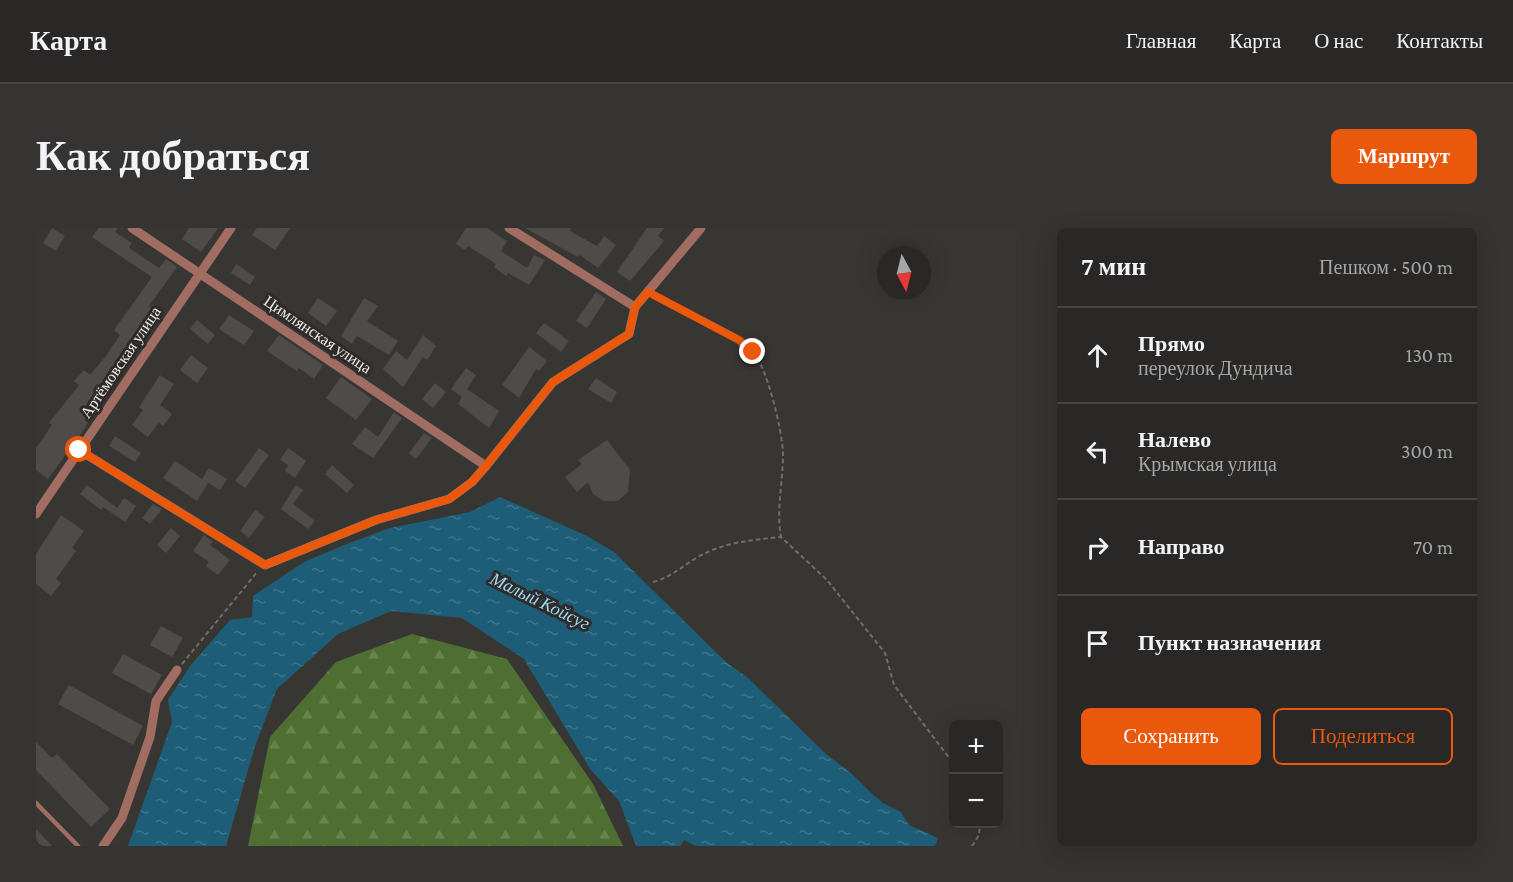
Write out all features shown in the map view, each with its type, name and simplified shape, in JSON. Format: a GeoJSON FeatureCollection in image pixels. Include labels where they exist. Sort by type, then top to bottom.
{"type":"FeatureCollection","features":[{"type":"Feature","properties":{"kind":"street","name":"Цимлянская улица"},"geometry":{"type":"LineString","coordinates":[[132,228],[486,466]]}},
{"type":"Feature","properties":{"kind":"street","name":"Артёмовская улица"},"geometry":{"type":"LineString","coordinates":[[36,514],[231,228]]}},
{"type":"Feature","properties":{"kind":"street"},"geometry":{"type":"LineString","coordinates":[[508,228],[635,307]]}},
{"type":"Feature","properties":{"kind":"street"},"geometry":{"type":"LineString","coordinates":[[79,450],[265,565],[376,520],[449,499],[472,482],[553,382],[629,334],[635,307],[701,228]]}},
{"type":"Feature","properties":{"kind":"street"},"geometry":{"type":"LineString","coordinates":[[103,846],[122,818],[150,737],[156,701],[177,670]]}},
{"type":"Feature","properties":{"kind":"lane"},"geometry":{"type":"LineString","coordinates":[[36,803],[78,846]]}},
{"type":"Feature","properties":{"kind":"path"},"geometry":{"type":"LineString","coordinates":[[648,292],[739,340],[753,352],[772,396],[783,446],[779,523],[781,537],[827,580],[885,653],[894,686],[950,759],[953,774]]}},
{"type":"Feature","properties":{"kind":"path"},"geometry":{"type":"LineString","coordinates":[[653,582],[670,577],[698,557],[738,541],[781,537]]}},
{"type":"Feature","properties":{"kind":"path"},"geometry":{"type":"LineString","coordinates":[[177,670],[247,581],[265,565]]}},
{"type":"Feature","properties":{"kind":"path"},"geometry":{"type":"LineString","coordinates":[[972,846],[979,835],[980,828]]}},
{"type":"Feature","properties":{"kind":"green space"},"geometry":{"type":"Polygon","coordinates":[[[412,634],[507,659],[593,784],[623,846],[248,846],[270,737],[336,662],[412,634]]]}},
{"type":"Feature","properties":{"kind":"water","name":"Малый Койсуг"},"geometry":{"type":"Polygon","coordinates":[[[500,497],[587,536],[614,552],[727,663],[747,677],[826,754],[851,773],[883,803],[901,812],[909,825],[938,838],[935,846],[696,846],[684,840],[680,846],[636,846],[619,801],[590,769],[524,659],[462,618],[391,611],[338,634],[277,689],[255,746],[226,846],[128,846],[172,722],[168,700],[190,666],[230,620],[252,617],[253,596],[304,562],[344,545],[390,528],[470,512],[500,497]]]}},
{"type":"Feature","properties":{"kind":"building"},"geometry":{"type":"Polygon","coordinates":[[[52,228],[65,236],[56,251],[43,243],[52,228]]]}},
{"type":"Feature","properties":{"kind":"building"},"geometry":{"type":"Polygon","coordinates":[[[99,228],[118,228],[115,232],[132,243],[129,248],[159,268],[166,259],[177,267],[149,306],[160,314],[145,340],[94,408],[83,431],[48,479],[36,470],[36,448],[52,425],[49,423],[79,385],[74,381],[84,370],[90,375],[106,356],[120,335],[114,330],[152,277],[92,237],[99,228]]]}},
{"type":"Feature","properties":{"kind":"building"},"geometry":{"type":"Polygon","coordinates":[[[189,228],[218,228],[201,252],[182,239],[189,228]]]}},
{"type":"Feature","properties":{"kind":"building"},"geometry":{"type":"Polygon","coordinates":[[[257,228],[290,228],[275,250],[252,235],[257,228]]]}},
{"type":"Feature","properties":{"kind":"building"},"geometry":{"type":"Polygon","coordinates":[[[466,228],[487,228],[507,241],[501,251],[527,268],[534,255],[545,260],[529,285],[508,273],[506,276],[494,267],[496,264],[468,246],[465,250],[456,244],[466,228]]]}},
{"type":"Feature","properties":{"kind":"building"},"geometry":{"type":"Polygon","coordinates":[[[525,228],[571,228],[570,231],[597,246],[604,236],[616,245],[598,268],[580,255],[578,257],[525,228]]]}},
{"type":"Feature","properties":{"kind":"building"},"geometry":{"type":"Polygon","coordinates":[[[647,228],[664,228],[658,236],[664,241],[630,281],[617,272],[647,228]]]}},
{"type":"Feature","properties":{"kind":"building"},"geometry":{"type":"Polygon","coordinates":[[[236,264],[255,277],[250,285],[231,273],[236,264]]]}},
{"type":"Feature","properties":{"kind":"building"},"geometry":{"type":"Polygon","coordinates":[[[596,292],[606,299],[587,328],[576,321],[596,292]]]}},
{"type":"Feature","properties":{"kind":"building"},"geometry":{"type":"Polygon","coordinates":[[[318,298],[337,311],[326,326],[308,313],[318,298]]]}},
{"type":"Feature","properties":{"kind":"building"},"geometry":{"type":"Polygon","coordinates":[[[364,298],[378,306],[367,321],[398,341],[389,355],[357,336],[352,344],[341,336],[364,298]]]}},
{"type":"Feature","properties":{"kind":"building"},"geometry":{"type":"Polygon","coordinates":[[[229,315],[254,331],[244,345],[219,329],[229,315]]]}},
{"type":"Feature","properties":{"kind":"building"},"geometry":{"type":"Polygon","coordinates":[[[197,320],[215,335],[208,344],[190,329],[197,320]]]}},
{"type":"Feature","properties":{"kind":"building"},"geometry":{"type":"Polygon","coordinates":[[[544,323],[569,341],[561,352],[536,333],[544,323]]]}},
{"type":"Feature","properties":{"kind":"building"},"geometry":{"type":"Polygon","coordinates":[[[279,335],[323,365],[314,379],[299,368],[297,371],[267,351],[279,335]]]}},
{"type":"Feature","properties":{"kind":"building"},"geometry":{"type":"Polygon","coordinates":[[[423,335],[436,346],[427,360],[423,357],[403,387],[383,369],[396,351],[407,360],[423,335]]]}},
{"type":"Feature","properties":{"kind":"building"},"geometry":{"type":"Polygon","coordinates":[[[529,347],[547,361],[539,371],[536,369],[519,398],[502,385],[529,347]]]}},
{"type":"Feature","properties":{"kind":"building"},"geometry":{"type":"Polygon","coordinates":[[[191,355],[208,368],[197,383],[180,370],[191,355]]]}},
{"type":"Feature","properties":{"kind":"building"},"geometry":{"type":"Polygon","coordinates":[[[466,368],[476,375],[467,389],[499,411],[489,428],[458,404],[462,397],[451,389],[466,368]]]}},
{"type":"Feature","properties":{"kind":"building"},"geometry":{"type":"Polygon","coordinates":[[[160,375],[174,384],[160,405],[172,414],[163,426],[159,422],[148,437],[132,425],[143,410],[139,407],[160,375]]]}},
{"type":"Feature","properties":{"kind":"building"},"geometry":{"type":"Polygon","coordinates":[[[341,377],[372,399],[356,420],[326,398],[341,377]]]}},
{"type":"Feature","properties":{"kind":"building"},"geometry":{"type":"Polygon","coordinates":[[[596,378],[617,392],[611,403],[588,389],[596,378]]]}},
{"type":"Feature","properties":{"kind":"building"},"geometry":{"type":"Polygon","coordinates":[[[435,383],[446,392],[433,408],[422,399],[435,383]]]}},
{"type":"Feature","properties":{"kind":"building"},"geometry":{"type":"Polygon","coordinates":[[[394,412],[402,418],[373,458],[352,444],[365,427],[378,437],[394,412]]]}},
{"type":"Feature","properties":{"kind":"building"},"geometry":{"type":"Polygon","coordinates":[[[424,433],[432,438],[416,459],[409,453],[424,433]]]}},
{"type":"Feature","properties":{"kind":"building"},"geometry":{"type":"Polygon","coordinates":[[[115,436],[141,453],[135,462],[109,446],[115,436]]]}},
{"type":"Feature","properties":{"kind":"building"},"geometry":{"type":"Polygon","coordinates":[[[607,440],[630,470],[628,492],[618,501],[604,501],[593,494],[588,482],[577,492],[565,477],[582,464],[578,460],[607,440]]]}},
{"type":"Feature","properties":{"kind":"building"},"geometry":{"type":"Polygon","coordinates":[[[259,448],[269,455],[245,488],[235,481],[259,448]]]}},
{"type":"Feature","properties":{"kind":"building"},"geometry":{"type":"Polygon","coordinates":[[[288,448],[306,461],[295,478],[285,471],[288,465],[280,460],[288,448]]]}},
{"type":"Feature","properties":{"kind":"building"},"geometry":{"type":"Polygon","coordinates":[[[175,461],[208,483],[197,501],[163,478],[175,461]]]}},
{"type":"Feature","properties":{"kind":"building"},"geometry":{"type":"Polygon","coordinates":[[[332,465],[354,485],[347,493],[325,474],[332,465]]]}},
{"type":"Feature","properties":{"kind":"building"},"geometry":{"type":"Polygon","coordinates":[[[209,468],[227,479],[220,490],[202,479],[209,468]]]}},
{"type":"Feature","properties":{"kind":"building"},"geometry":{"type":"Polygon","coordinates":[[[87,485],[117,508],[124,498],[136,506],[125,522],[103,507],[101,510],[80,494],[87,485]]]}},
{"type":"Feature","properties":{"kind":"building"},"geometry":{"type":"Polygon","coordinates":[[[296,485],[303,490],[293,504],[315,521],[308,529],[281,509],[296,485]]]}},
{"type":"Feature","properties":{"kind":"building"},"geometry":{"type":"Polygon","coordinates":[[[153,504],[162,509],[150,524],[142,518],[153,504]]]}},
{"type":"Feature","properties":{"kind":"building"},"geometry":{"type":"Polygon","coordinates":[[[255,510],[265,517],[249,538],[240,531],[255,510]]]}},
{"type":"Feature","properties":{"kind":"building"},"geometry":{"type":"Polygon","coordinates":[[[61,515],[84,531],[72,548],[76,551],[56,579],[61,583],[51,596],[36,584],[36,554],[61,515]]]}},
{"type":"Feature","properties":{"kind":"building"},"geometry":{"type":"Polygon","coordinates":[[[171,528],[180,536],[166,553],[157,545],[171,528]]]}},
{"type":"Feature","properties":{"kind":"building"},"geometry":{"type":"Polygon","coordinates":[[[204,535],[213,542],[210,545],[230,560],[218,575],[206,566],[209,562],[193,551],[204,535]]]}},
{"type":"Feature","properties":{"kind":"building"},"geometry":{"type":"Polygon","coordinates":[[[161,626],[183,638],[172,657],[150,645],[161,626]]]}},
{"type":"Feature","properties":{"kind":"building"},"geometry":{"type":"Polygon","coordinates":[[[123,654],[162,675],[151,694],[112,673],[123,654]]]}},
{"type":"Feature","properties":{"kind":"building"},"geometry":{"type":"Polygon","coordinates":[[[69,685],[143,726],[133,745],[58,704],[69,685]]]}},
{"type":"Feature","properties":{"kind":"building"},"geometry":{"type":"Polygon","coordinates":[[[36,742],[52,758],[57,754],[110,809],[91,827],[36,770],[36,742]]]}},
{"type":"Feature","properties":{"kind":"building"},"geometry":{"type":"Polygon","coordinates":[[[36,829],[52,846],[36,846],[36,829]]]}},
{"type":"Feature","properties":{"kind":"route"},"geometry":{"type":"LineString","coordinates":[[79,450],[265,565],[376,520],[449,499],[472,482],[553,382],[629,334],[635,307],[648,292],[739,340],[753,352]]}}]}
